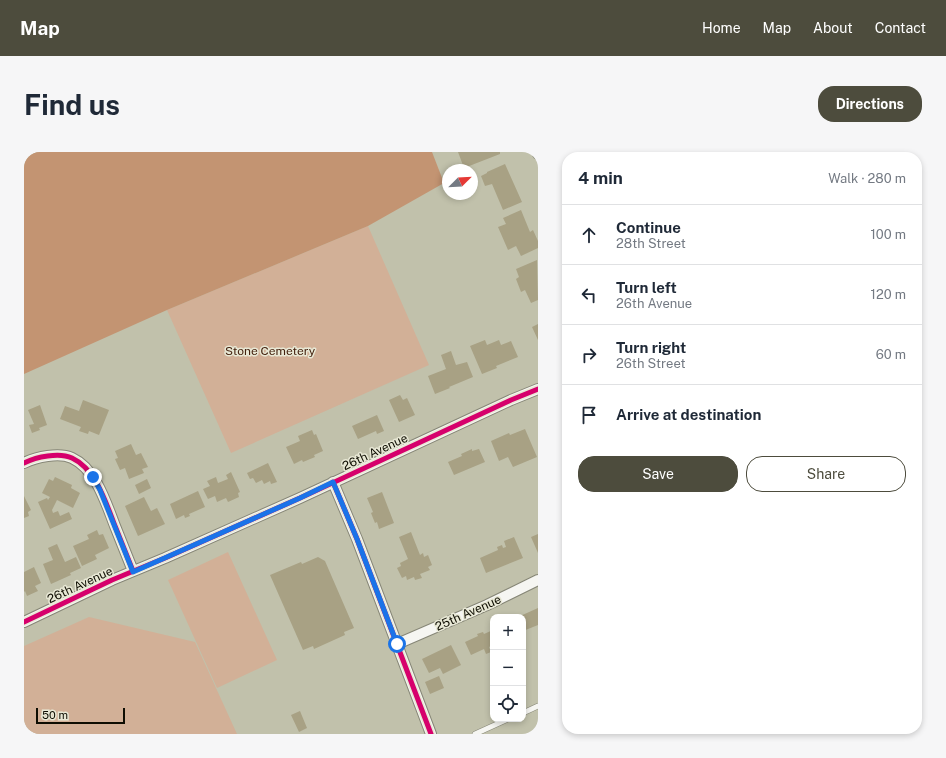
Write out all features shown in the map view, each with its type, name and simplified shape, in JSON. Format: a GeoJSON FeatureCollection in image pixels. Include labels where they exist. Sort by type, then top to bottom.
{"type":"FeatureCollection","features":[{"type":"Feature","properties":{"kind":"street","name":"26th Avenue"},"geometry":{"type":"LineString","coordinates":[[24,622],[112,580],[293,501],[538,389]]}},
{"type":"Feature","properties":{"kind":"street"},"geometry":{"type":"LineString","coordinates":[[24,463],[41,457],[56,455],[71,457],[83,466],[93,477],[100,490],[133,572]]}},
{"type":"Feature","properties":{"kind":"street"},"geometry":{"type":"LineString","coordinates":[[333,482],[357,539],[431,734]]}},
{"type":"Feature","properties":{"kind":"street","name":"25th Avenue"},"geometry":{"type":"LineString","coordinates":[[397,644],[487,605],[538,580]]}},
{"type":"Feature","properties":{"kind":"lane"},"geometry":{"type":"LineString","coordinates":[[526,711],[538,706]]}},
{"type":"Feature","properties":{"kind":"lane"},"geometry":{"type":"LineString","coordinates":[[475,734],[501,722]]}},
{"type":"Feature","properties":{"kind":"green space","name":"Stone Cemetery"},"geometry":{"type":"Polygon","coordinates":[[[368,226],[429,365],[231,453],[167,310],[368,226]]]}},
{"type":"Feature","properties":{"kind":"green space"},"geometry":{"type":"Polygon","coordinates":[[[228,552],[277,660],[217,688],[168,580],[228,552]]]}},
{"type":"Feature","properties":{"kind":"green space"},"geometry":{"type":"Polygon","coordinates":[[[89,617],[195,642],[237,734],[24,734],[24,646],[89,617]]]}},
{"type":"Feature","properties":{"kind":"shaded area"},"geometry":{"type":"Polygon","coordinates":[[[24,152],[432,152],[442,178],[442,184],[368,226],[167,310],[24,374],[24,152]]]}},
{"type":"Feature","properties":{"kind":"building"},"geometry":{"type":"Polygon","coordinates":[[[458,152],[500,152],[500,154],[474,164],[462,164],[458,152]]]}},
{"type":"Feature","properties":{"kind":"building"},"geometry":{"type":"Polygon","coordinates":[[[505,164],[522,202],[503,210],[492,184],[485,186],[481,176],[505,164]]]}},
{"type":"Feature","properties":{"kind":"building"},"geometry":{"type":"Polygon","coordinates":[[[521,210],[530,232],[533,230],[538,241],[538,248],[521,256],[516,246],[508,250],[498,227],[506,224],[503,218],[521,210]]]}},
{"type":"Feature","properties":{"kind":"building"},"geometry":{"type":"Polygon","coordinates":[[[537,260],[538,300],[531,303],[525,290],[521,292],[516,279],[519,277],[516,269],[537,260]]]}},
{"type":"Feature","properties":{"kind":"building"},"geometry":{"type":"Polygon","coordinates":[[[538,324],[538,340],[532,327],[538,324]]]}},
{"type":"Feature","properties":{"kind":"building"},"geometry":{"type":"Polygon","coordinates":[[[485,340],[487,345],[499,340],[501,345],[511,341],[518,357],[496,366],[497,368],[482,374],[470,346],[485,340]]]}},
{"type":"Feature","properties":{"kind":"building"},"geometry":{"type":"Polygon","coordinates":[[[451,351],[456,365],[467,362],[473,377],[435,394],[428,376],[446,369],[441,355],[451,351]]]}},
{"type":"Feature","properties":{"kind":"building"},"geometry":{"type":"Polygon","coordinates":[[[400,395],[403,400],[407,398],[415,415],[399,422],[389,400],[400,395]]]}},
{"type":"Feature","properties":{"kind":"building"},"geometry":{"type":"Polygon","coordinates":[[[83,400],[109,410],[99,435],[89,431],[88,434],[79,431],[81,427],[60,419],[65,406],[79,411],[83,400]]]}},
{"type":"Feature","properties":{"kind":"building"},"geometry":{"type":"Polygon","coordinates":[[[40,405],[47,425],[32,433],[29,425],[34,424],[28,410],[40,405]]]}},
{"type":"Feature","properties":{"kind":"building"},"geometry":{"type":"Polygon","coordinates":[[[377,415],[384,431],[377,434],[376,431],[358,439],[352,426],[377,415]]]}},
{"type":"Feature","properties":{"kind":"building"},"geometry":{"type":"Polygon","coordinates":[[[525,429],[537,457],[513,467],[508,457],[499,461],[491,441],[509,433],[510,435],[525,429]]]}},
{"type":"Feature","properties":{"kind":"building"},"geometry":{"type":"Polygon","coordinates":[[[312,430],[314,435],[316,434],[323,451],[314,455],[315,457],[303,462],[302,460],[294,464],[286,447],[300,441],[298,436],[312,430]]]}},
{"type":"Feature","properties":{"kind":"building"},"geometry":{"type":"Polygon","coordinates":[[[131,444],[136,455],[141,453],[148,467],[142,469],[144,473],[129,479],[125,468],[120,470],[115,459],[118,458],[115,451],[131,444]]]}},
{"type":"Feature","properties":{"kind":"building"},"geometry":{"type":"Polygon","coordinates":[[[472,449],[472,451],[479,449],[485,462],[454,475],[448,462],[462,456],[461,454],[472,449]]]}},
{"type":"Feature","properties":{"kind":"building"},"geometry":{"type":"Polygon","coordinates":[[[268,463],[277,482],[271,484],[270,481],[264,484],[262,480],[256,483],[253,478],[250,479],[247,473],[268,463]]]}},
{"type":"Feature","properties":{"kind":"building"},"geometry":{"type":"Polygon","coordinates":[[[231,472],[240,492],[238,493],[239,497],[228,502],[226,498],[217,502],[215,496],[208,499],[203,489],[210,486],[207,481],[216,477],[218,483],[228,479],[226,475],[231,472]]]}},
{"type":"Feature","properties":{"kind":"building"},"geometry":{"type":"Polygon","coordinates":[[[55,477],[72,485],[71,488],[80,493],[73,508],[57,500],[52,510],[53,513],[58,511],[60,516],[69,512],[72,519],[50,529],[38,502],[47,498],[48,500],[50,497],[42,493],[49,479],[53,481],[55,477]]]}},
{"type":"Feature","properties":{"kind":"building"},"geometry":{"type":"Polygon","coordinates":[[[147,479],[151,488],[139,494],[135,485],[147,479]]]}},
{"type":"Feature","properties":{"kind":"building"},"geometry":{"type":"Polygon","coordinates":[[[198,491],[205,507],[189,514],[190,516],[185,518],[184,515],[176,519],[170,504],[198,491]]]}},
{"type":"Feature","properties":{"kind":"building"},"geometry":{"type":"Polygon","coordinates":[[[382,492],[394,523],[379,529],[377,522],[375,523],[371,513],[373,512],[367,498],[382,492]]]}},
{"type":"Feature","properties":{"kind":"building"},"geometry":{"type":"Polygon","coordinates":[[[24,496],[31,510],[28,512],[29,516],[24,518],[24,496]]]}},
{"type":"Feature","properties":{"kind":"building"},"geometry":{"type":"Polygon","coordinates":[[[144,497],[151,511],[157,508],[165,524],[138,536],[125,506],[144,497]]]}},
{"type":"Feature","properties":{"kind":"building"},"geometry":{"type":"Polygon","coordinates":[[[97,530],[99,535],[103,534],[109,548],[95,555],[97,559],[82,566],[73,546],[89,539],[87,535],[97,530]]]}},
{"type":"Feature","properties":{"kind":"building"},"geometry":{"type":"Polygon","coordinates":[[[411,532],[420,555],[423,553],[424,557],[428,555],[432,565],[428,567],[430,570],[420,574],[422,578],[415,580],[414,577],[407,580],[406,576],[402,578],[397,568],[401,566],[400,563],[408,559],[399,537],[411,532]]]}},
{"type":"Feature","properties":{"kind":"building"},"geometry":{"type":"Polygon","coordinates":[[[538,534],[538,553],[531,537],[538,534]]]}},
{"type":"Feature","properties":{"kind":"building"},"geometry":{"type":"Polygon","coordinates":[[[514,537],[523,558],[486,573],[480,558],[498,550],[497,547],[502,545],[503,548],[506,547],[504,541],[514,537]]]}},
{"type":"Feature","properties":{"kind":"building"},"geometry":{"type":"Polygon","coordinates":[[[57,544],[65,562],[76,557],[81,568],[70,573],[71,575],[51,584],[43,564],[53,560],[48,548],[57,544]]]}},
{"type":"Feature","properties":{"kind":"building"},"geometry":{"type":"Polygon","coordinates":[[[318,557],[325,561],[354,628],[344,632],[345,635],[314,649],[313,646],[303,650],[270,575],[301,562],[302,564],[318,557]]]}},
{"type":"Feature","properties":{"kind":"building"},"geometry":{"type":"Polygon","coordinates":[[[34,567],[41,583],[35,586],[38,591],[27,596],[25,591],[24,592],[24,572],[34,567]]]}},
{"type":"Feature","properties":{"kind":"building"},"geometry":{"type":"Polygon","coordinates":[[[538,608],[538,625],[526,630],[526,614],[525,614],[538,608]]]}},
{"type":"Feature","properties":{"kind":"building"},"geometry":{"type":"Polygon","coordinates":[[[490,631],[490,652],[486,654],[484,649],[471,655],[465,642],[478,636],[477,634],[483,632],[484,634],[490,631]]]}},
{"type":"Feature","properties":{"kind":"building"},"geometry":{"type":"Polygon","coordinates":[[[451,645],[461,665],[443,674],[440,668],[429,673],[422,659],[451,645]]]}},
{"type":"Feature","properties":{"kind":"building"},"geometry":{"type":"Polygon","coordinates":[[[439,676],[444,688],[430,694],[425,682],[439,676]]]}},
{"type":"Feature","properties":{"kind":"building"},"geometry":{"type":"Polygon","coordinates":[[[300,711],[307,728],[299,732],[291,715],[300,711]]]}},
{"type":"Feature","properties":{"kind":"cycle path"},"geometry":{"type":"LineString","coordinates":[[24,622],[112,580],[300,498],[511,400],[538,389]]}},
{"type":"Feature","properties":{"kind":"cycle path"},"geometry":{"type":"LineString","coordinates":[[24,463],[41,457],[61,455],[72,458],[88,470],[104,497],[133,571]]}},
{"type":"Feature","properties":{"kind":"cycle path"},"geometry":{"type":"LineString","coordinates":[[333,482],[357,539],[431,734]]}},
{"type":"Feature","properties":{"kind":"route"},"geometry":{"type":"LineString","coordinates":[[93,477],[100,490],[133,572],[333,482],[357,539],[397,644]]}}]}
